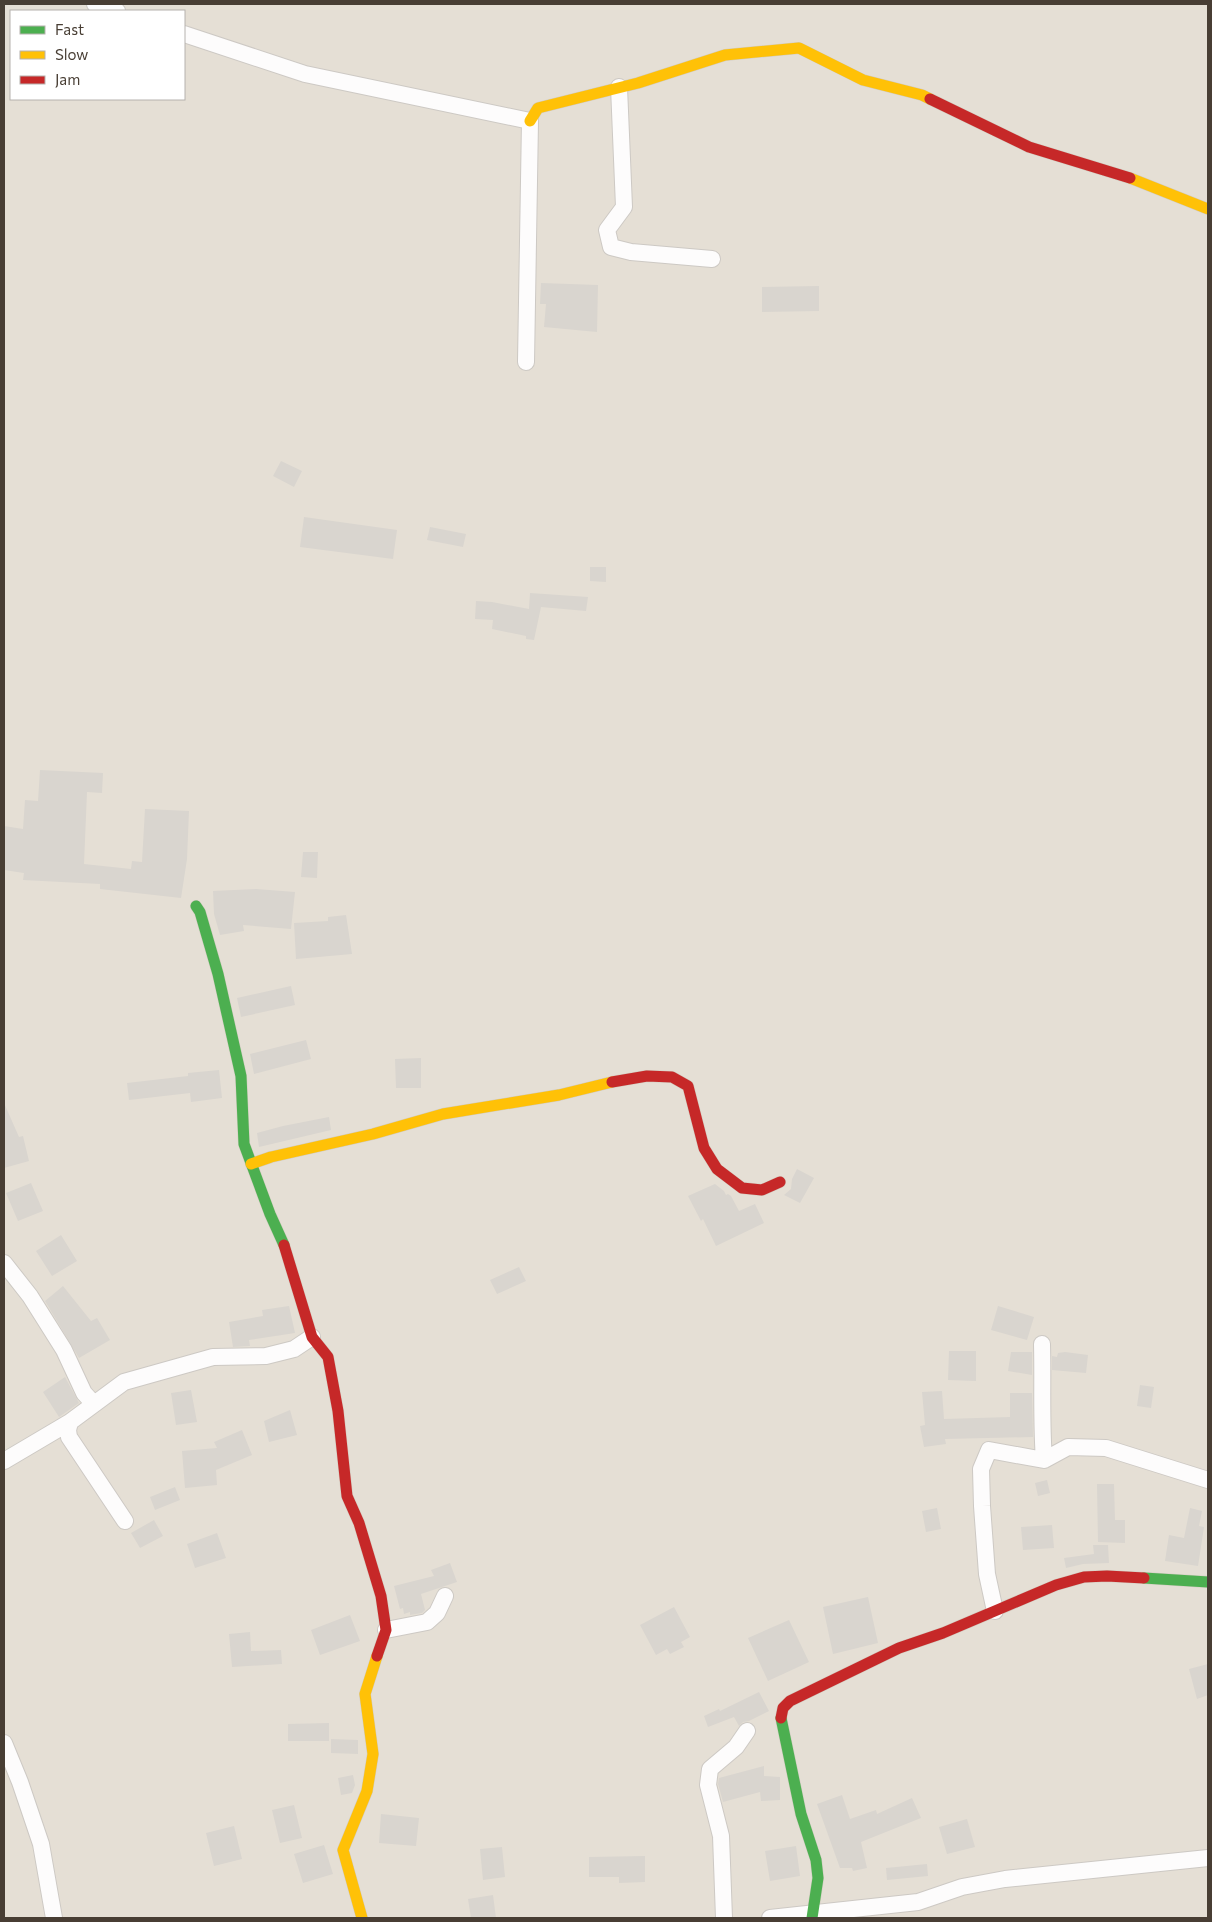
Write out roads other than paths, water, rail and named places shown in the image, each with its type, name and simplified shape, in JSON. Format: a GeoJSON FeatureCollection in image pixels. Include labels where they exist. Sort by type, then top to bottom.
{"type":"FeatureCollection","features":[{"type":"Feature","properties":{"kind":"street"},"geometry":{"type":"LineString","coordinates":[[95,4],[114,10]]}},
{"type":"Feature","properties":{"kind":"street"},"geometry":{"type":"LineString","coordinates":[[185,34],[305,74],[530,121]]}},
{"type":"Feature","properties":{"kind":"street"},"geometry":{"type":"LineString","coordinates":[[526,362],[530,121],[538,108],[619,87],[725,55],[799,48],[863,80],[922,95],[1029,147],[1146,183],[1208,209]]}},
{"type":"Feature","properties":{"kind":"street"},"geometry":{"type":"LineString","coordinates":[[619,87],[624,207],[607,230],[611,247],[631,252],[712,259]]}},
{"type":"Feature","properties":{"kind":"street"},"geometry":{"type":"LineString","coordinates":[[196,906],[200,912],[218,974],[241,1076],[244,1144],[286,1250],[312,1338],[328,1357],[338,1411],[347,1496],[359,1523],[381,1596],[386,1630],[365,1694],[373,1754],[367,1790],[349,1832],[344,1850],[362,1918]]}},
{"type":"Feature","properties":{"kind":"street"},"geometry":{"type":"LineString","coordinates":[[251,1164],[270,1157],[373,1134],[443,1114],[559,1095],[625,1079],[647,1076],[672,1077],[688,1086],[704,1148],[717,1169],[742,1188],[762,1190],[780,1182]]}},
{"type":"Feature","properties":{"kind":"street"},"geometry":{"type":"LineString","coordinates":[[4,1263],[30,1296],[64,1350],[84,1393],[94,1404]]}},
{"type":"Feature","properties":{"kind":"street"},"geometry":{"type":"LineString","coordinates":[[4,1461],[70,1422],[124,1382],[213,1358],[266,1356],[294,1349],[312,1338]]}},
{"type":"Feature","properties":{"kind":"street"},"geometry":{"type":"LineString","coordinates":[[1042,1344],[1041,1430],[1044,1460]]}},
{"type":"Feature","properties":{"kind":"street"},"geometry":{"type":"LineString","coordinates":[[70,1422],[69,1438],[125,1521]]}},
{"type":"Feature","properties":{"kind":"street"},"geometry":{"type":"LineString","coordinates":[[995,1611],[986,1574],[981,1469],[989,1450],[1044,1460],[1068,1447],[1106,1448],[1208,1480]]}},
{"type":"Feature","properties":{"kind":"street"},"geometry":{"type":"LineString","coordinates":[[812,1916],[818,1878],[816,1860],[800,1814],[780,1718],[783,1708],[790,1701],[899,1648],[943,1633],[1056,1585],[1084,1578],[1107,1576],[1208,1582]]}},
{"type":"Feature","properties":{"kind":"street"},"geometry":{"type":"LineString","coordinates":[[386,1630],[427,1622],[437,1613],[445,1596]]}},
{"type":"Feature","properties":{"kind":"street"},"geometry":{"type":"LineString","coordinates":[[724,1918],[721,1836],[708,1785],[710,1769],[736,1748],[747,1730]]}},
{"type":"Feature","properties":{"kind":"street"},"geometry":{"type":"LineString","coordinates":[[5,1749],[41,1844],[54,1918]]}},
{"type":"Feature","properties":{"kind":"street"},"geometry":{"type":"LineString","coordinates":[[770,1918],[812,1916],[918,1902],[971,1885],[1005,1878],[1208,1858]]}}]}
